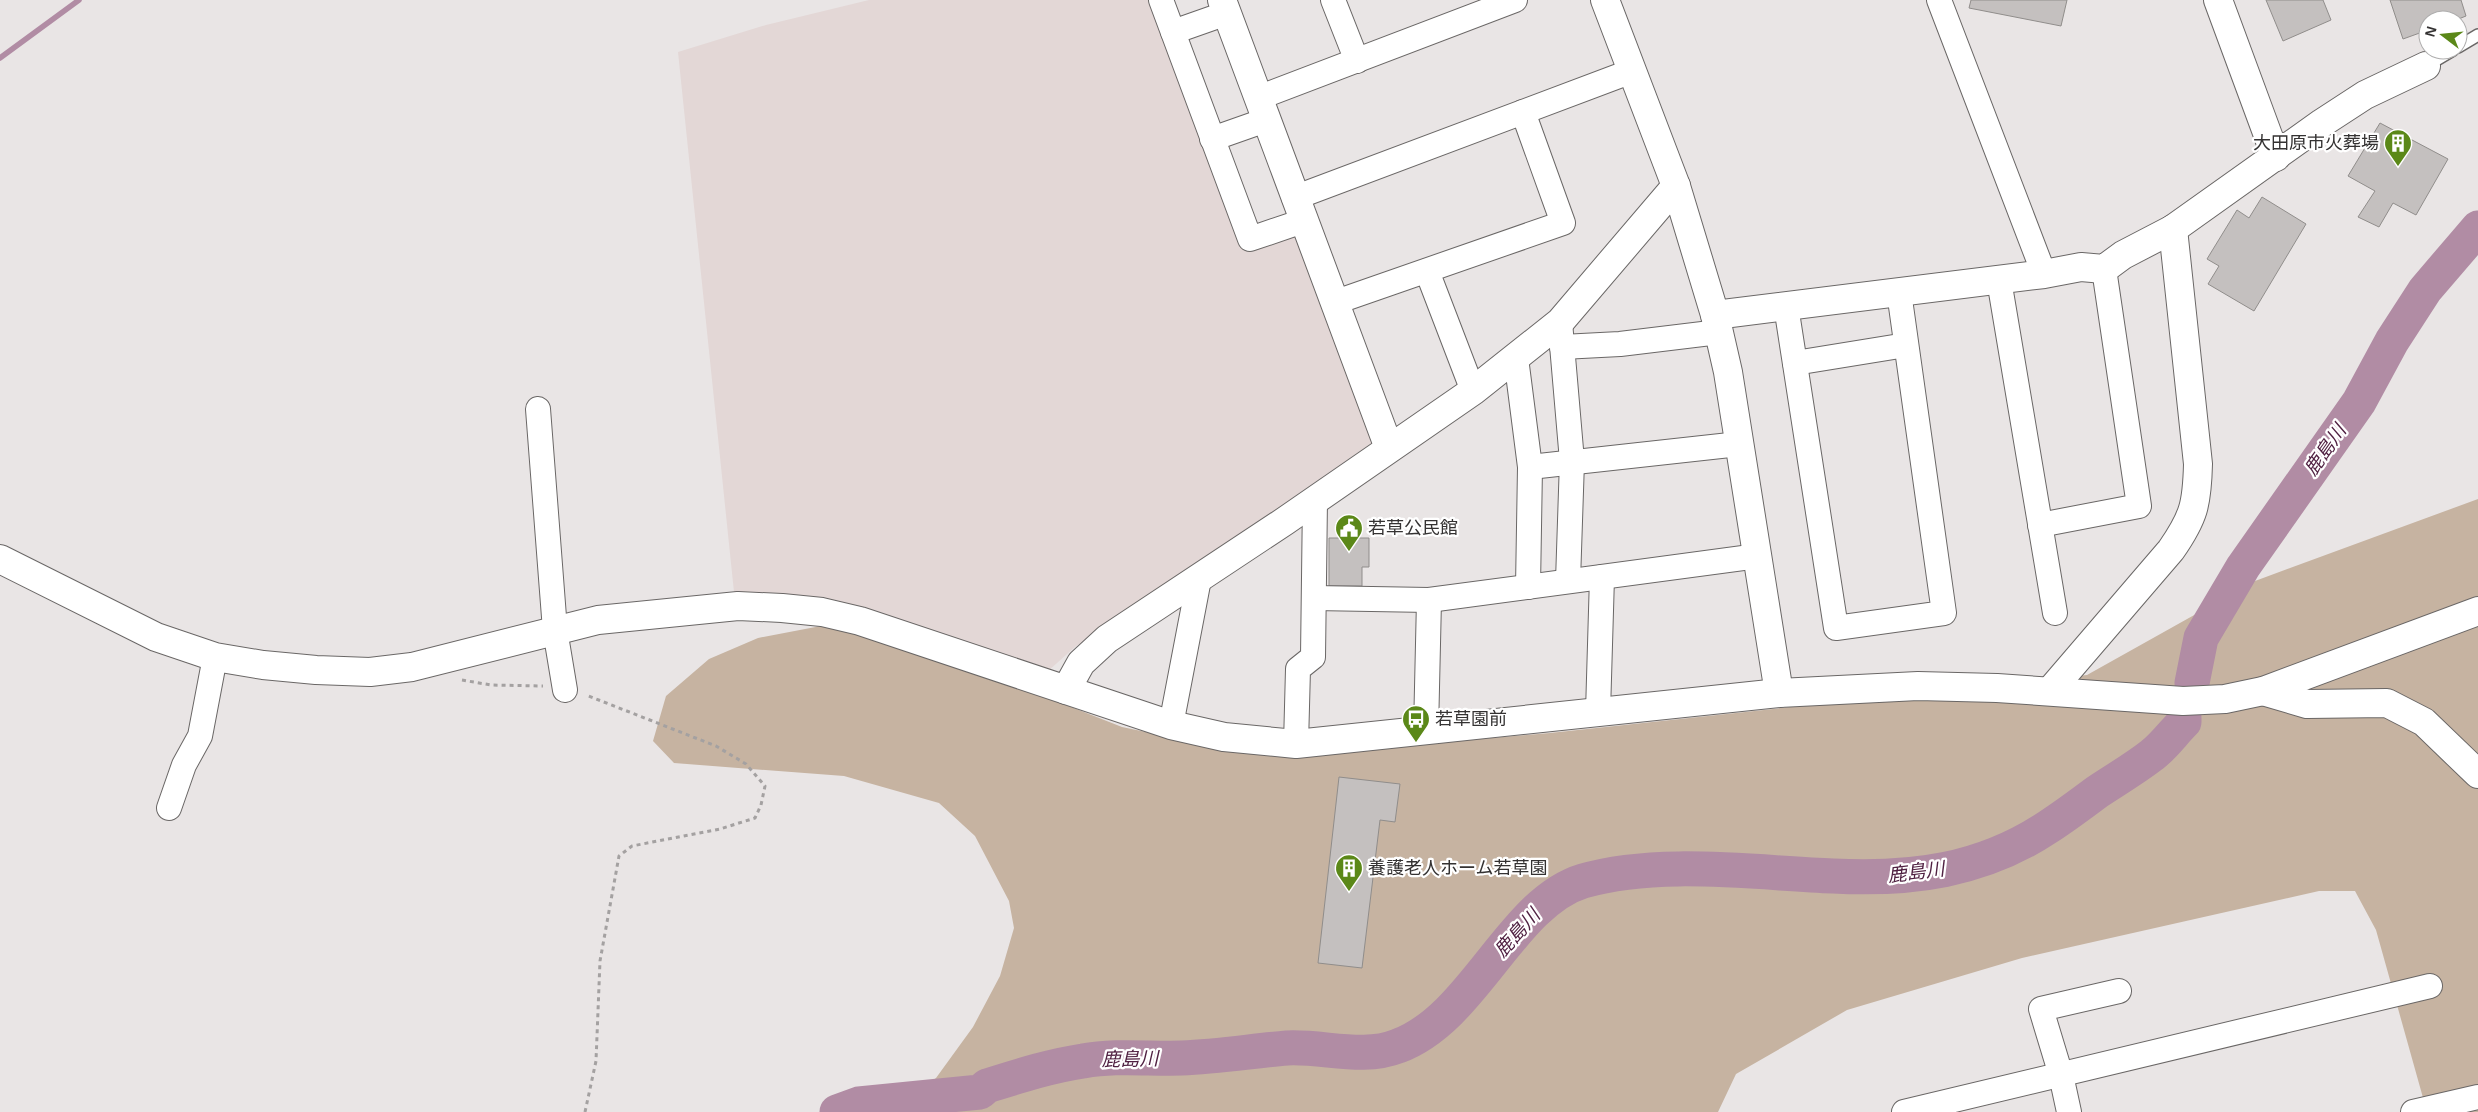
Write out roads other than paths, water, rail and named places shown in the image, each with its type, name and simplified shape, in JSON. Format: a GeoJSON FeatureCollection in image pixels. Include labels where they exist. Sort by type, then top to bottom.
{"type":"FeatureCollection","features":[{"type":"Feature","properties":{"kind":"street"},"geometry":{"type":"LineString","coordinates":[[1161,0],[1250,239],[1299,209],[1523,112],[1632,71]]}},
{"type":"Feature","properties":{"kind":"street"},"geometry":{"type":"LineString","coordinates":[[1333,0],[1357,60]]}},
{"type":"Feature","properties":{"kind":"street"},"geometry":{"type":"LineString","coordinates":[[1212,139],[1262,109],[1357,60],[1516,0]]}},
{"type":"Feature","properties":{"kind":"street"},"geometry":{"type":"LineString","coordinates":[[1605,0],[1676,186],[1717,324],[1758,556],[1779,693]]}},
{"type":"Feature","properties":{"kind":"street"},"geometry":{"type":"LineString","coordinates":[[1939,0],[2044,274]]}},
{"type":"Feature","properties":{"kind":"street"},"geometry":{"type":"LineString","coordinates":[[2218,0],[2276,157]]}},
{"type":"Feature","properties":{"kind":"street"},"geometry":{"type":"LineString","coordinates":[[1173,32],[1224,6],[1389,448]]}},
{"type":"Feature","properties":{"kind":"street"},"geometry":{"type":"LineString","coordinates":[[1561,335],[1620,344],[1717,324],[1786,306],[1999,280],[2081,267],[2104,268],[2123,255],[2173,229],[2322,123],[2365,95],[2426,66]]}},
{"type":"Feature","properties":{"kind":"street"},"geometry":{"type":"LineString","coordinates":[[1336,302],[1563,223],[1523,112]]}},
{"type":"Feature","properties":{"kind":"street"},"geometry":{"type":"LineString","coordinates":[[1066,690],[1081,663],[1107,639],[1199,579],[1473,391],[1516,358],[1561,335],[1676,186]]}},
{"type":"Feature","properties":{"kind":"street"},"geometry":{"type":"LineString","coordinates":[[2050,691],[2172,550],[2185,529],[2197,498],[2198,464],[2173,229]]}},
{"type":"Feature","properties":{"kind":"street"},"geometry":{"type":"LineString","coordinates":[[2040,525],[2139,506],[2104,268]]}},
{"type":"Feature","properties":{"kind":"street"},"geometry":{"type":"LineString","coordinates":[[1426,271],[1473,391]]}},
{"type":"Feature","properties":{"kind":"street"},"geometry":{"type":"LineString","coordinates":[[1999,280],[2055,613]]}},
{"type":"Feature","properties":{"kind":"street"},"geometry":{"type":"LineString","coordinates":[[1786,306],[1836,628],[1944,612],[1898,292]]}},
{"type":"Feature","properties":{"kind":"street"},"geometry":{"type":"LineString","coordinates":[[1561,335],[1572,461],[1568,581]]}},
{"type":"Feature","properties":{"kind":"street"},"geometry":{"type":"LineString","coordinates":[[1795,363],[1906,346]]}},
{"type":"Feature","properties":{"kind":"street"},"geometry":{"type":"LineString","coordinates":[[1516,358],[1530,467],[1528,587]]}},
{"type":"Feature","properties":{"kind":"street"},"geometry":{"type":"LineString","coordinates":[[538,409],[555,630],[565,690]]}},
{"type":"Feature","properties":{"kind":"street"},"geometry":{"type":"LineString","coordinates":[[1530,467],[1739,444]]}},
{"type":"Feature","properties":{"kind":"street"},"geometry":{"type":"LineString","coordinates":[[1296,744],[1298,668],[1313,657],[1315,499]]}},
{"type":"Feature","properties":{"kind":"street"},"geometry":{"type":"LineString","coordinates":[[1314,598],[1429,600],[1758,556]]}},
{"type":"Feature","properties":{"kind":"street"},"geometry":{"type":"LineString","coordinates":[[0,559],[156,638],[215,657],[263,665],[370,672],[412,668],[555,630],[607,619],[738,606],[782,608],[822,612],[860,621],[1170,725],[1224,737],[1296,744],[1779,693],[1918,686],[2050,691],[2183,701],[2225,699],[2263,691],[2478,611]]}},
{"type":"Feature","properties":{"kind":"street"},"geometry":{"type":"LineString","coordinates":[[1598,712],[1602,577]]}},
{"type":"Feature","properties":{"kind":"street"},"geometry":{"type":"LineString","coordinates":[[1170,725],[1199,579]]}},
{"type":"Feature","properties":{"kind":"street"},"geometry":{"type":"LineString","coordinates":[[1426,731],[1429,600]]}},
{"type":"Feature","properties":{"kind":"street"},"geometry":{"type":"LineString","coordinates":[[169,808],[184,765],[200,736],[215,657]]}},
{"type":"Feature","properties":{"kind":"street"},"geometry":{"type":"LineString","coordinates":[[2263,691],[2307,704],[2387,703],[2424,722],[2478,774]]}},
{"type":"Feature","properties":{"kind":"street"},"geometry":{"type":"LineString","coordinates":[[1904,1112],[2430,986]]}},
{"type":"Feature","properties":{"kind":"street"},"geometry":{"type":"LineString","coordinates":[[2070,1112],[2061,1074],[2041,1009],[2119,991]]}},
{"type":"Feature","properties":{"kind":"street"},"geometry":{"type":"LineString","coordinates":[[2413,1112],[2478,1097]]}},
{"type":"Feature","properties":{"kind":"lane"},"geometry":{"type":"LineString","coordinates":[[2426,66],[2436,60]]}},
{"type":"Feature","properties":{"kind":"waterway"},"geometry":{"type":"LineString","coordinates":[[0,58],[79,0]]}},
{"type":"Feature","properties":{"kind":"waterway","name":"鹿島川"},"geometry":{"type":"LineString","coordinates":[[2192,683],[2201,638],[2243,567],[2359,402],[2392,341],[2425,290],[2478,228]]}},
{"type":"Feature","properties":{"kind":"waterway","name":"鹿島川"},"geometry":{"type":"LineString","coordinates":[[837,1112],[859,1104],[980,1092],[987,1086],[1035,1072],[1095,1059],[1195,1057],[1287,1048],[1357,1052],[1385,1050],[1398,1046],[1425,1032],[1449,1011],[1471,987],[1534,912],[1557,893],[1583,881],[1612,874],[1675,869],[1740,870],[1862,877],[1890,876],[1945,870],[1972,863],[1998,854],[2023,842],[2061,819],[2156,752],[2184,722],[2184,718]]}},
{"type":"Feature","properties":{"kind":"place","name":"大田原市火葬場"},"geometry":{"type":"Point","coordinates":[2398,167]}},
{"type":"Feature","properties":{"kind":"place","name":"若草公民館"},"geometry":{"type":"Point","coordinates":[1349,552]}},
{"type":"Feature","properties":{"kind":"place","name":"若草園前"},"geometry":{"type":"Point","coordinates":[1416,743]}},
{"type":"Feature","properties":{"kind":"place","name":"養護老人ホーム若草園"},"geometry":{"type":"Point","coordinates":[1349,892]}}]}
